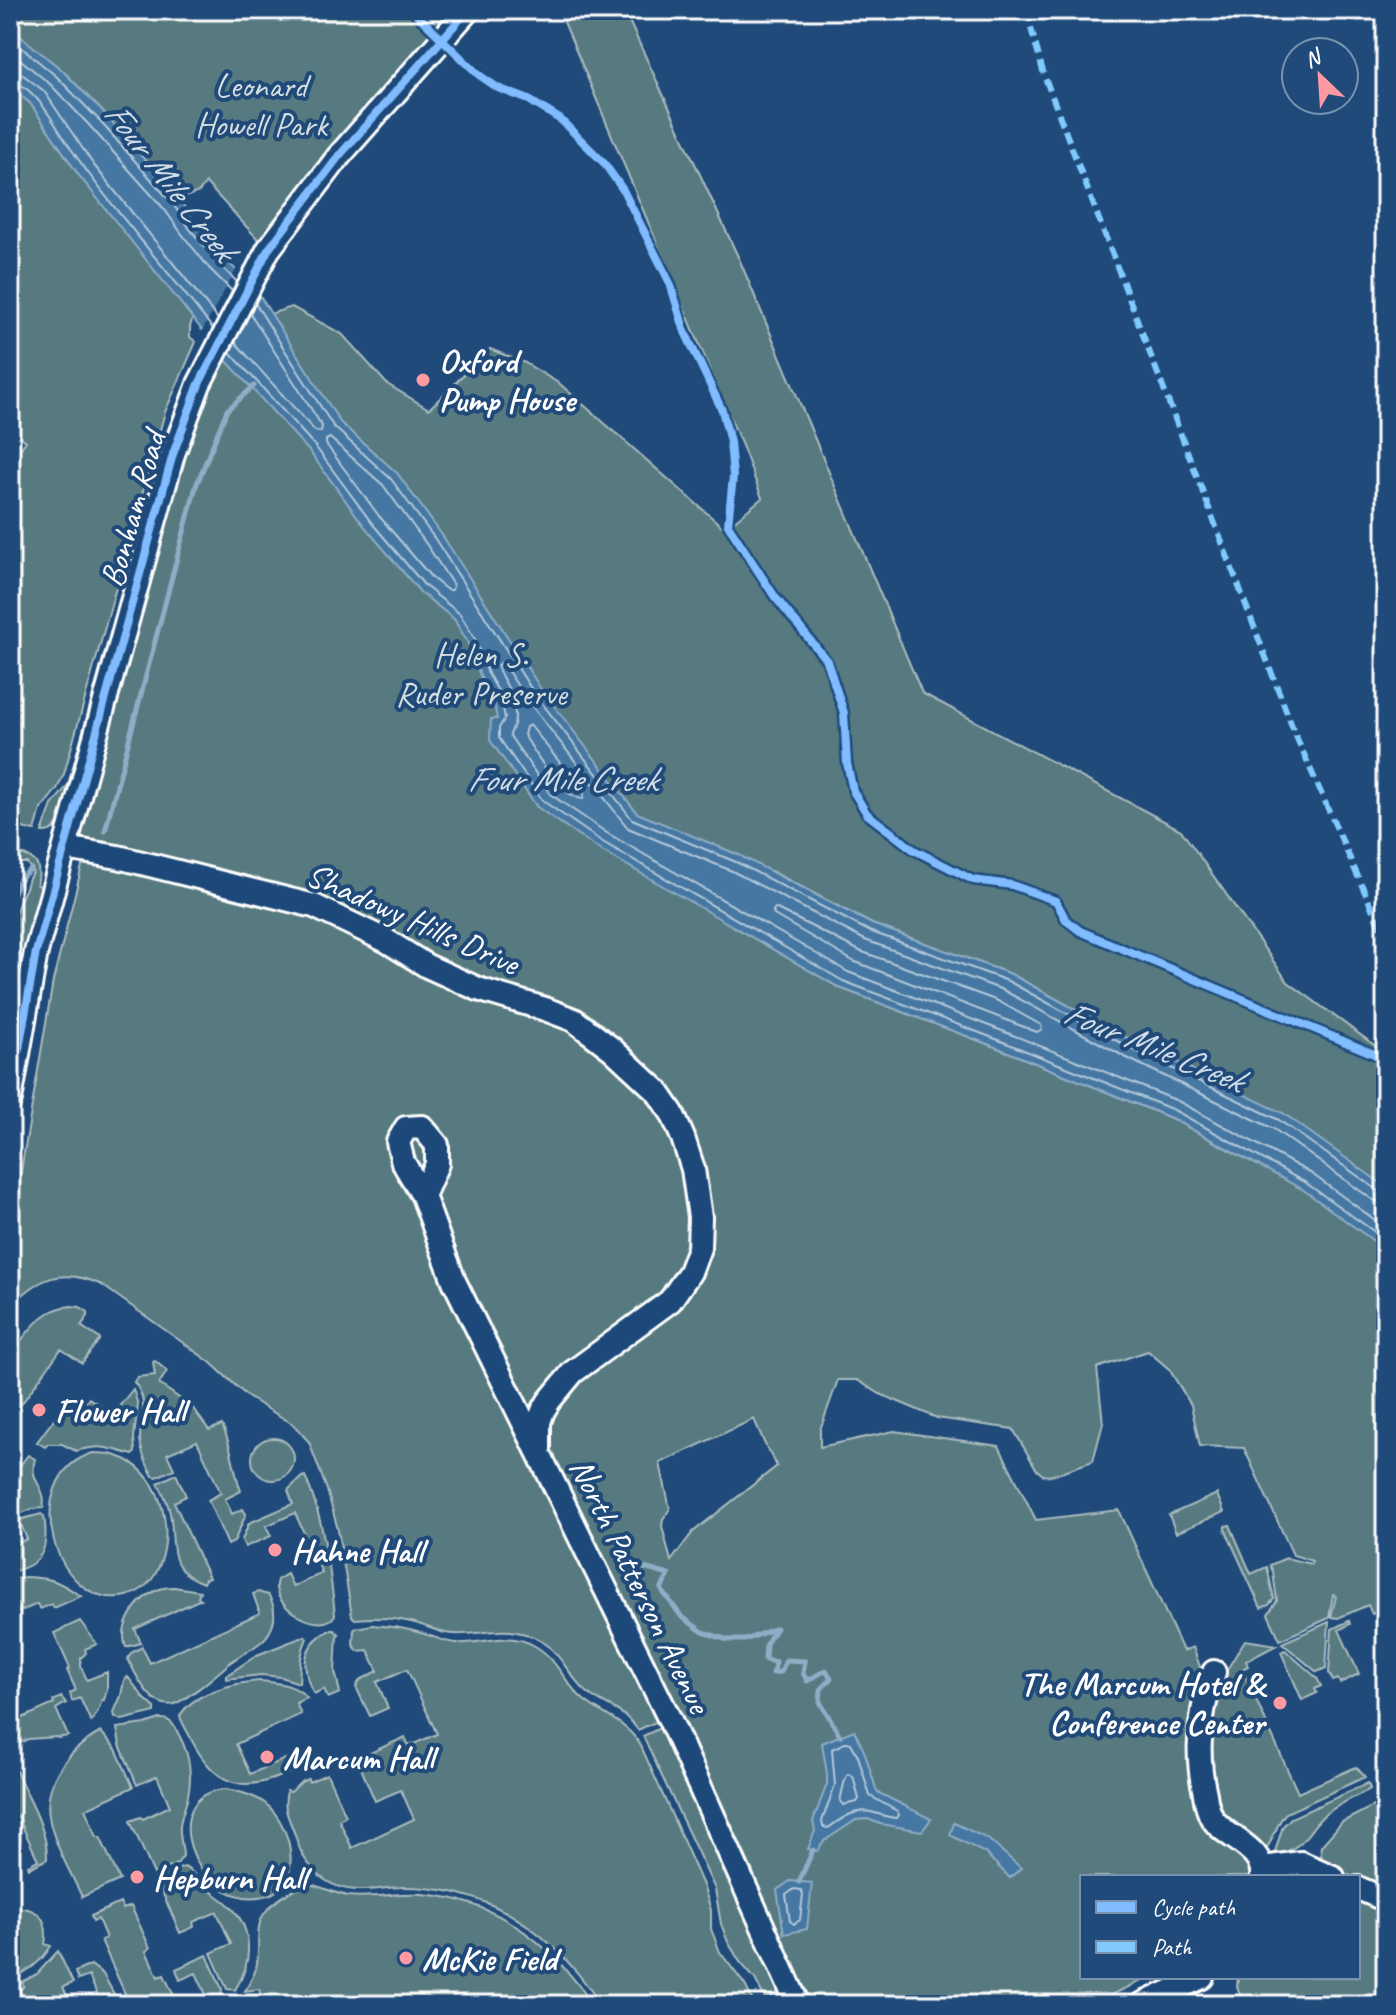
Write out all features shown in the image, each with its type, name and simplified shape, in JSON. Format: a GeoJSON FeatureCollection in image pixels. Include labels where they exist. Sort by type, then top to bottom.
{"type":"FeatureCollection","features":[{"type":"Feature","properties":{"kind":"street","name":"Bonham Road"},"geometry":{"type":"LineString","coordinates":[[10,1100],[36,952],[173,454],[199,384],[268,250],[329,168],[468,10]]}},
{"type":"Feature","properties":{"kind":"street","name":"Shadowy Hills Drive"},"geometry":{"type":"LineString","coordinates":[[65,848],[118,857],[314,906],[387,941],[427,966],[478,989],[574,1020],[612,1049],[657,1091],[672,1113],[693,1169],[700,1217],[699,1248],[690,1272],[670,1301],[573,1372],[549,1401],[539,1422],[539,1452]]}},
{"type":"Feature","properties":{"kind":"street","name":"North Patterson Avenue"},"geometry":{"type":"LineString","coordinates":[[423,1196],[454,1281],[670,1720],[798,2005]]}},
{"type":"Feature","properties":{"kind":"street"},"geometry":{"type":"LineString","coordinates":[[1214,1672],[1200,1721],[1199,1746],[1201,1778],[1212,1817],[1253,1853],[1263,1873],[1301,1863],[1328,1875]]}},
{"type":"Feature","properties":{"kind":"street"},"geometry":{"type":"LineString","coordinates":[[1360,1889],[1386,1900]]}},
{"type":"Feature","properties":{"kind":"street"},"geometry":{"type":"LineString","coordinates":[[1141,2005],[1198,1979]]}},
{"type":"Feature","properties":{"kind":"green space","name":"Leonard Howell Park"},"geometry":{"type":"Polygon","coordinates":[[[10,10],[468,10],[268,250],[206,183],[199,192],[179,199],[62,70],[10,28],[10,10]]]}},
{"type":"Feature","properties":{"kind":"green space","name":"Helen S. Ruder Preserve"},"geometry":{"type":"Polygon","coordinates":[[[559,10],[624,10],[740,261],[922,693],[1181,830],[1288,982],[1381,1050],[1386,1050],[1386,1632],[1377,1612],[1372,1614],[1368,1605],[1338,1618],[1331,1617],[1336,1596],[1333,1595],[1329,1618],[1280,1640],[1268,1614],[1277,1601],[1270,1565],[1286,1558],[1311,1564],[1312,1561],[1293,1555],[1244,1448],[1200,1446],[1191,1405],[1169,1369],[1148,1351],[1097,1368],[1103,1423],[1093,1461],[1050,1476],[1037,1470],[1013,1429],[937,1418],[880,1394],[857,1380],[838,1380],[820,1430],[820,1447],[894,1431],[999,1446],[1036,1520],[1119,1510],[1183,1651],[1193,1647],[1200,1667],[1200,1679],[1193,1776],[1247,1864],[1250,1875],[1080,1875],[1080,1979],[1146,1979],[1111,1995],[1109,2005],[806,2005],[759,1900],[753,1872],[685,1723],[667,1720],[638,1730],[621,1713],[589,1694],[552,1649],[532,1636],[508,1631],[454,1634],[400,1620],[355,1619],[327,1490],[309,1442],[293,1424],[249,1398],[210,1362],[102,1285],[75,1277],[52,1278],[30,1289],[10,1308],[10,1205],[21,1171],[53,981],[82,866],[82,821],[175,466],[225,359],[260,317],[292,307],[342,334],[387,384],[429,409],[490,349],[525,363],[560,384],[725,529],[762,498],[559,10]],[[771,871],[731,925],[840,988],[1171,1118],[1263,1168],[1133,1041],[1011,974],[872,924],[771,871]],[[754,1419],[660,1463],[670,1509],[662,1526],[671,1561],[693,1532],[777,1466],[754,1419]]]}},
{"type":"Feature","properties":{"kind":"green space"},"geometry":{"type":"Polygon","coordinates":[[[10,87],[30,103],[78,174],[193,317],[190,337],[196,342],[165,412],[64,774],[41,809],[35,831],[10,825],[10,463],[26,441],[10,429],[10,87]]]}},
{"type":"Feature","properties":{"kind":"green space"},"geometry":{"type":"Polygon","coordinates":[[[183,390],[186,391],[64,813],[53,829],[42,832],[52,805],[68,785],[162,445],[183,390]]]}},
{"type":"Feature","properties":{"kind":"green space"},"geometry":{"type":"Polygon","coordinates":[[[10,851],[34,860],[38,870],[37,885],[42,886],[20,974],[10,1033],[10,928],[33,873],[27,863],[16,863],[10,874],[10,851]]]}},
{"type":"Feature","properties":{"kind":"green space"},"geometry":{"type":"Polygon","coordinates":[[[71,1306],[88,1312],[81,1326],[100,1339],[82,1363],[61,1349],[10,1420],[10,1354],[43,1317],[71,1306]]]}},
{"type":"Feature","properties":{"kind":"green space"},"geometry":{"type":"Polygon","coordinates":[[[155,1361],[167,1371],[159,1384],[192,1407],[209,1430],[222,1425],[241,1491],[225,1499],[232,1514],[243,1509],[246,1514],[234,1542],[228,1545],[208,1500],[221,1493],[197,1441],[167,1454],[174,1469],[157,1477],[153,1476],[144,1458],[140,1439],[143,1403],[134,1382],[137,1377],[155,1375],[155,1361]]]}},
{"type":"Feature","properties":{"kind":"green space"},"geometry":{"type":"Polygon","coordinates":[[[133,1389],[138,1405],[133,1455],[105,1448],[76,1451],[62,1444],[48,1444],[45,1447],[37,1442],[71,1396],[84,1405],[89,1398],[113,1414],[133,1389]]]}},
{"type":"Feature","properties":{"kind":"green space"},"geometry":{"type":"Polygon","coordinates":[[[273,1438],[288,1444],[294,1459],[288,1474],[273,1480],[258,1474],[252,1459],[258,1444],[273,1438]]]}},
{"type":"Feature","properties":{"kind":"green space"},"geometry":{"type":"Polygon","coordinates":[[[93,1453],[117,1456],[144,1473],[160,1501],[164,1517],[166,1533],[158,1570],[143,1588],[126,1596],[101,1595],[80,1584],[64,1564],[54,1539],[51,1513],[56,1487],[69,1466],[93,1453]]]}},
{"type":"Feature","properties":{"kind":"green space"},"geometry":{"type":"Polygon","coordinates":[[[28,1455],[35,1459],[34,1473],[43,1495],[43,1508],[16,1515],[10,1497],[11,1483],[28,1455]]]}},
{"type":"Feature","properties":{"kind":"green space"},"geometry":{"type":"Polygon","coordinates":[[[176,1474],[186,1496],[174,1502],[209,1578],[203,1583],[183,1571],[174,1555],[169,1509],[158,1483],[176,1474]]]}},
{"type":"Feature","properties":{"kind":"green space"},"geometry":{"type":"Polygon","coordinates":[[[305,1476],[322,1527],[328,1562],[335,1615],[328,1621],[319,1622],[298,1616],[280,1600],[276,1590],[277,1580],[287,1574],[293,1587],[322,1573],[295,1513],[266,1526],[271,1536],[245,1547],[242,1540],[249,1523],[293,1504],[288,1490],[305,1476]]]}},
{"type":"Feature","properties":{"kind":"green space"},"geometry":{"type":"Polygon","coordinates":[[[1217,1494],[1224,1512],[1176,1533],[1169,1515],[1217,1494]]]}},
{"type":"Feature","properties":{"kind":"green space"},"geometry":{"type":"Polygon","coordinates":[[[41,1514],[44,1516],[46,1537],[42,1553],[30,1565],[10,1572],[10,1547],[27,1539],[19,1520],[41,1514]]]}},
{"type":"Feature","properties":{"kind":"green space"},"geometry":{"type":"Polygon","coordinates":[[[1230,1525],[1251,1574],[1267,1567],[1274,1599],[1269,1605],[1261,1608],[1225,1529],[1230,1525]]]}},
{"type":"Feature","properties":{"kind":"green space"},"geometry":{"type":"Polygon","coordinates":[[[25,1577],[55,1581],[81,1596],[54,1608],[52,1604],[40,1609],[37,1604],[10,1616],[10,1580],[25,1577]]]}},
{"type":"Feature","properties":{"kind":"green space"},"geometry":{"type":"Polygon","coordinates":[[[174,1587],[200,1591],[198,1597],[201,1599],[135,1629],[141,1643],[126,1647],[124,1631],[135,1607],[155,1591],[174,1587]]]}},
{"type":"Feature","properties":{"kind":"green space"},"geometry":{"type":"Polygon","coordinates":[[[253,1594],[268,1595],[274,1609],[274,1619],[268,1634],[258,1645],[175,1704],[166,1705],[152,1697],[140,1683],[128,1659],[131,1653],[142,1647],[150,1663],[260,1613],[253,1594]]]}},
{"type":"Feature","properties":{"kind":"green space"},"geometry":{"type":"Polygon","coordinates":[[[80,1621],[97,1644],[85,1649],[86,1653],[81,1658],[87,1680],[107,1672],[104,1700],[91,1722],[80,1698],[72,1701],[70,1693],[76,1690],[54,1633],[80,1621]]]}},
{"type":"Feature","properties":{"kind":"green space"},"geometry":{"type":"Polygon","coordinates":[[[1349,1621],[1350,1624],[1339,1630],[1359,1674],[1340,1683],[1338,1679],[1333,1681],[1329,1673],[1332,1629],[1349,1621]]]}},
{"type":"Feature","properties":{"kind":"green space"},"geometry":{"type":"Polygon","coordinates":[[[1329,1622],[1326,1668],[1317,1672],[1282,1643],[1329,1622]]]}},
{"type":"Feature","properties":{"kind":"green space"},"geometry":{"type":"Polygon","coordinates":[[[372,1625],[409,1630],[456,1643],[505,1639],[525,1641],[550,1658],[584,1700],[629,1731],[641,1746],[703,1885],[711,1910],[711,1929],[720,1952],[745,1985],[755,2005],[601,2005],[555,1948],[526,1925],[494,1906],[428,1888],[350,1889],[339,1887],[320,1876],[300,1849],[287,1815],[287,1791],[291,1792],[308,1779],[309,1782],[327,1774],[346,1816],[339,1820],[352,1848],[414,1819],[401,1790],[375,1801],[357,1759],[405,1737],[409,1746],[437,1734],[407,1669],[377,1682],[388,1708],[370,1716],[356,1687],[360,1680],[378,1671],[368,1650],[358,1651],[353,1645],[354,1630],[372,1625]]]}},
{"type":"Feature","properties":{"kind":"green space"},"geometry":{"type":"Polygon","coordinates":[[[330,1630],[339,1634],[335,1671],[340,1693],[328,1698],[324,1689],[314,1694],[307,1675],[306,1658],[314,1642],[330,1630]]]}},
{"type":"Feature","properties":{"kind":"green space"},"geometry":{"type":"Polygon","coordinates":[[[305,1636],[299,1683],[261,1675],[226,1679],[257,1655],[305,1636]]]}},
{"type":"Feature","properties":{"kind":"green space"},"geometry":{"type":"Polygon","coordinates":[[[1245,1640],[1277,1645],[1246,1661],[1248,1666],[1242,1669],[1298,1793],[1356,1767],[1365,1777],[1286,1813],[1264,1851],[1246,1832],[1221,1814],[1206,1755],[1217,1686],[1245,1640]]]}},
{"type":"Feature","properties":{"kind":"green space"},"geometry":{"type":"Polygon","coordinates":[[[1285,1650],[1317,1678],[1321,1686],[1315,1689],[1317,1693],[1302,1700],[1281,1652],[1285,1650]]]}},
{"type":"Feature","properties":{"kind":"green space"},"geometry":{"type":"Polygon","coordinates":[[[128,1677],[155,1708],[155,1712],[122,1720],[115,1717],[124,1680],[128,1677]]]}},
{"type":"Feature","properties":{"kind":"green space"},"geometry":{"type":"Polygon","coordinates":[[[261,1681],[292,1687],[307,1698],[296,1703],[301,1714],[236,1744],[250,1774],[297,1754],[302,1767],[267,1781],[238,1783],[213,1771],[202,1758],[180,1716],[204,1695],[228,1686],[261,1681]]]}},
{"type":"Feature","properties":{"kind":"green space"},"geometry":{"type":"Polygon","coordinates":[[[61,1697],[66,1703],[56,1709],[68,1736],[28,1739],[20,1743],[11,1723],[54,1704],[53,1701],[61,1697]]]}},
{"type":"Feature","properties":{"kind":"green space"},"geometry":{"type":"Polygon","coordinates":[[[160,1719],[175,1727],[182,1741],[188,1757],[190,1783],[180,1823],[183,1856],[177,1864],[154,1874],[130,1821],[143,1819],[170,1806],[157,1776],[137,1785],[120,1745],[117,1728],[160,1719]]]}},
{"type":"Feature","properties":{"kind":"green space"},"geometry":{"type":"Polygon","coordinates":[[[660,1728],[781,1984],[775,1995],[765,1999],[755,1979],[728,1942],[721,1924],[715,1889],[643,1736],[660,1728]]]}},
{"type":"Feature","properties":{"kind":"green space"},"geometry":{"type":"Polygon","coordinates":[[[101,1732],[116,1749],[133,1787],[85,1809],[120,1880],[82,1897],[60,1851],[48,1807],[53,1781],[60,1769],[78,1748],[101,1732]]]}},
{"type":"Feature","properties":{"kind":"green space"},"geometry":{"type":"Polygon","coordinates":[[[10,1771],[16,1771],[44,1836],[47,1859],[29,1868],[28,1865],[38,1860],[18,1817],[10,1820],[10,1771]]]}},
{"type":"Feature","properties":{"kind":"green space"},"geometry":{"type":"Polygon","coordinates":[[[1368,1783],[1370,1789],[1324,1815],[1299,1844],[1274,1855],[1283,1826],[1291,1818],[1368,1783]]]}},
{"type":"Feature","properties":{"kind":"green space"},"geometry":{"type":"Polygon","coordinates":[[[226,1789],[247,1794],[266,1804],[283,1827],[291,1857],[284,1883],[274,1892],[259,1897],[236,1895],[216,1884],[201,1868],[191,1848],[188,1827],[192,1809],[204,1795],[226,1789]]]}},
{"type":"Feature","properties":{"kind":"green space"},"geometry":{"type":"Polygon","coordinates":[[[1377,1804],[1386,1823],[1386,1891],[1360,1880],[1360,1875],[1349,1875],[1330,1867],[1322,1859],[1321,1846],[1342,1822],[1377,1804]]]}},
{"type":"Feature","properties":{"kind":"green space"},"geometry":{"type":"Polygon","coordinates":[[[184,1867],[229,1905],[244,1927],[247,1959],[235,1990],[227,1989],[211,1953],[231,1944],[217,1912],[193,1922],[194,1927],[180,1933],[156,1878],[184,1867]]]}},
{"type":"Feature","properties":{"kind":"green space","name":"McKie Field"},"geometry":{"type":"Polygon","coordinates":[[[313,1885],[348,1896],[422,1894],[475,1905],[521,1929],[541,1945],[560,1963],[593,2005],[264,2005],[259,1989],[245,1991],[256,1968],[260,1923],[269,1908],[282,1897],[313,1885]]]}},
{"type":"Feature","properties":{"kind":"green space"},"geometry":{"type":"Polygon","coordinates":[[[1360,1898],[1386,1909],[1386,2005],[1244,2005],[1237,1987],[1238,1979],[1360,1979],[1360,1898]]]}},
{"type":"Feature","properties":{"kind":"green space"},"geometry":{"type":"Polygon","coordinates":[[[120,1903],[123,1909],[131,1906],[150,1948],[146,1951],[158,1977],[164,1975],[176,2000],[174,2005],[130,2005],[101,1940],[106,1938],[98,1919],[93,1921],[91,1916],[120,1903]]]}},
{"type":"Feature","properties":{"kind":"green space"},"geometry":{"type":"Polygon","coordinates":[[[10,1907],[27,1909],[39,1915],[45,1926],[45,1944],[51,1946],[34,1966],[10,1980],[10,1907]]]}},
{"type":"Feature","properties":{"kind":"green space"},"geometry":{"type":"Polygon","coordinates":[[[58,1951],[73,1983],[63,1987],[69,2000],[57,2005],[32,2005],[28,1996],[23,1998],[19,1990],[24,1986],[22,1982],[37,1974],[58,1951]]]}},
{"type":"Feature","properties":{"kind":"green space"},"geometry":{"type":"Polygon","coordinates":[[[207,1955],[222,1989],[221,1997],[213,2001],[208,1999],[196,1973],[180,1980],[176,1969],[207,1955]]]}},
{"type":"Feature","properties":{"kind":"green space"},"geometry":{"type":"Polygon","coordinates":[[[91,1965],[103,1974],[120,2005],[102,2005],[89,1976],[78,1980],[75,1972],[91,1965]]]}},
{"type":"Feature","properties":{"kind":"water","name":"Four Mile Creek"},"geometry":{"type":"Polygon","coordinates":[[[10,28],[62,70],[103,112],[179,199],[223,257],[256,290],[340,422],[397,473],[442,535],[541,689],[637,813],[739,855],[872,924],[1011,974],[1133,1041],[1283,1113],[1386,1187],[1386,1250],[1302,1189],[1171,1118],[840,988],[597,848],[537,807],[490,740],[491,719],[497,719],[493,697],[454,619],[420,592],[365,527],[309,451],[225,359],[78,174],[30,103],[10,87],[10,28]]]}},
{"type":"Feature","properties":{"kind":"water"},"geometry":{"type":"Polygon","coordinates":[[[854,1730],[877,1792],[931,1819],[922,1831],[868,1819],[856,1820],[824,1841],[817,1851],[808,1849],[815,1831],[813,1821],[827,1784],[822,1743],[854,1730]]]}},
{"type":"Feature","properties":{"kind":"water"},"geometry":{"type":"Polygon","coordinates":[[[954,1823],[988,1839],[1021,1868],[1010,1878],[985,1853],[950,1835],[954,1823]]]}},
{"type":"Feature","properties":{"kind":"water"},"geometry":{"type":"Polygon","coordinates":[[[790,1881],[812,1883],[807,1929],[784,1934],[777,1890],[790,1881]]]}},
{"type":"Feature","properties":{"kind":"pier"},"geometry":{"type":"Polygon","coordinates":[[[238,266],[261,290],[223,363],[201,333],[238,266]]]}},
{"type":"Feature","properties":{"kind":"waterway"},"geometry":{"type":"LineString","coordinates":[[105,831],[196,486],[227,410],[254,386]]}},
{"type":"Feature","properties":{"kind":"waterway"},"geometry":{"type":"LineString","coordinates":[[10,902],[17,884],[31,869]]}},
{"type":"Feature","properties":{"kind":"waterway"},"geometry":{"type":"LineString","coordinates":[[644,1568],[669,1575],[661,1589],[681,1616],[703,1632],[728,1640],[745,1640],[776,1628],[766,1644],[765,1660],[776,1662],[773,1673],[781,1672],[786,1660],[805,1661],[803,1673],[807,1681],[826,1670],[831,1678],[821,1689],[820,1702],[840,1736]]}},
{"type":"Feature","properties":{"kind":"waterway"},"geometry":{"type":"LineString","coordinates":[[799,1882],[813,1850]]}},
{"type":"Feature","properties":{"kind":"marked path"},"geometry":{"type":"LineString","coordinates":[[1026,10],[1044,75],[1295,734],[1386,940]]}},
{"type":"Feature","properties":{"kind":"cycle path"},"geometry":{"type":"LineString","coordinates":[[412,10],[479,75],[561,120],[604,163],[623,190],[670,283],[685,332],[722,410],[730,442],[733,476],[728,525],[775,597],[827,661],[844,713],[847,763],[853,791],[867,814],[914,850],[973,880],[1012,885],[1056,901],[1066,920],[1080,931],[1386,1059]]}},
{"type":"Feature","properties":{"kind":"cycle path"},"geometry":{"type":"LineString","coordinates":[[10,1100],[36,952],[173,454],[199,384],[268,250],[339,156],[468,10]]}},
{"type":"Feature","properties":{"kind":"place","name":"Oxford Pump House"},"geometry":{"type":"Point","coordinates":[423,380]}},
{"type":"Feature","properties":{"kind":"place","name":"Flower Hall"},"geometry":{"type":"Point","coordinates":[39,1410]}},
{"type":"Feature","properties":{"kind":"place","name":"Hahne Hall"},"geometry":{"type":"Point","coordinates":[275,1550]}},
{"type":"Feature","properties":{"kind":"place","name":"The Marcum Hotel & Conference Center"},"geometry":{"type":"Point","coordinates":[1280,1703]}},
{"type":"Feature","properties":{"kind":"place","name":"Marcum Hall"},"geometry":{"type":"Point","coordinates":[267,1757]}},
{"type":"Feature","properties":{"kind":"place","name":"Hepburn Hall"},"geometry":{"type":"Point","coordinates":[137,1877]}},
{"type":"Feature","properties":{"kind":"place","name":"McKie Field"},"geometry":{"type":"Point","coordinates":[406,1958]}}]}
